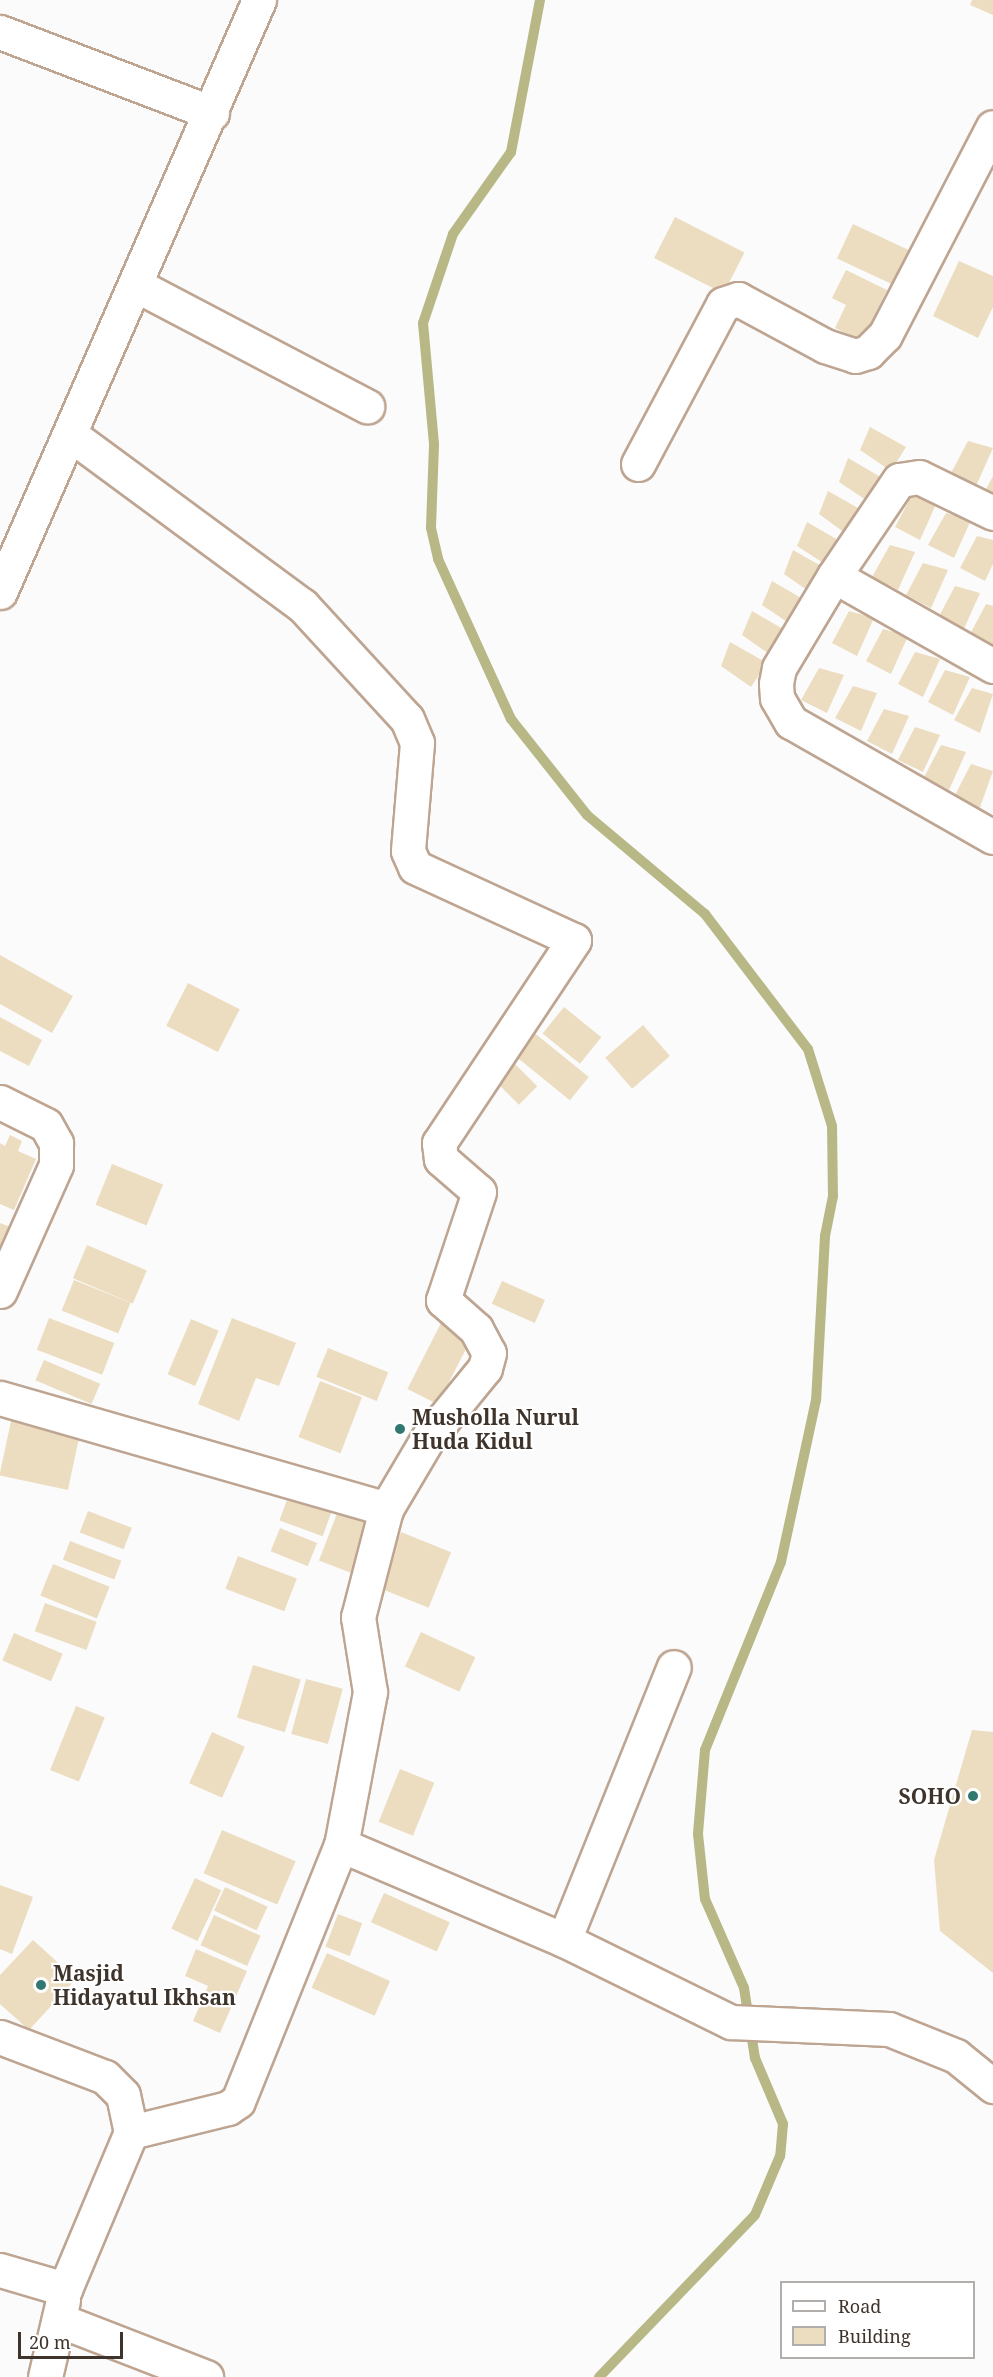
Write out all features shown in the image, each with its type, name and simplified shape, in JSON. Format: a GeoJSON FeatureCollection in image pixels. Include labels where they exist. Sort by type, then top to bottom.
{"type":"FeatureCollection","features":[{"type":"Feature","properties":{"kind":"street"},"geometry":{"type":"LineString","coordinates":[[0,592],[138,286],[260,0]]}},
{"type":"Feature","properties":{"kind":"street"},"geometry":{"type":"LineString","coordinates":[[0,32],[212,113]]}},
{"type":"Feature","properties":{"kind":"street"},"geometry":{"type":"LineString","coordinates":[[638,464],[723,304],[738,299],[825,346],[855,356],[868,352],[885,335],[993,127]]}},
{"type":"Feature","properties":{"kind":"street"},"geometry":{"type":"LineString","coordinates":[[138,286],[367,406]]}},
{"type":"Feature","properties":{"kind":"street"},"geometry":{"type":"LineString","coordinates":[[71,435],[302,605],[407,719],[417,743],[408,851],[415,867],[574,940],[439,1143],[441,1159],[479,1192],[442,1300],[476,1329],[489,1353],[485,1368],[428,1438],[386,1509],[358,1617],[370,1692],[341,1845],[238,2101],[132,2132]]}},
{"type":"Feature","properties":{"kind":"street"},"geometry":{"type":"LineString","coordinates":[[993,513],[920,477],[899,480],[834,576],[779,668],[777,698],[791,722],[993,837]]}},
{"type":"Feature","properties":{"kind":"street"},"geometry":{"type":"LineString","coordinates":[[834,576],[993,666]]}},
{"type":"Feature","properties":{"kind":"street"},"geometry":{"type":"LineString","coordinates":[[0,1102],[46,1125],[56,1143],[56,1165],[0,1290]]}},
{"type":"Feature","properties":{"kind":"street"},"geometry":{"type":"LineString","coordinates":[[0,1398],[386,1509]]}},
{"type":"Feature","properties":{"kind":"street"},"geometry":{"type":"LineString","coordinates":[[564,1940],[674,1667]]}},
{"type":"Feature","properties":{"kind":"street"},"geometry":{"type":"LineString","coordinates":[[341,1845],[564,1940],[731,2022],[890,2029],[956,2056],[993,2086]]}},
{"type":"Feature","properties":{"kind":"street"},"geometry":{"type":"LineString","coordinates":[[0,2037],[105,2077],[123,2095],[132,2132],[62,2305],[45,2377]]}},
{"type":"Feature","properties":{"kind":"street"},"geometry":{"type":"LineString","coordinates":[[0,2270],[62,2305],[206,2377]]}},
{"type":"Feature","properties":{"kind":"building"},"geometry":{"type":"Polygon","coordinates":[[[972,0],[993,0],[993,15],[970,5],[972,0]]]}},
{"type":"Feature","properties":{"kind":"building"},"geometry":{"type":"Polygon","coordinates":[[[675,217],[744,252],[724,293],[654,258],[675,217]]]}},
{"type":"Feature","properties":{"kind":"building"},"geometry":{"type":"Polygon","coordinates":[[[853,224],[909,250],[893,285],[837,258],[853,224]]]}},
{"type":"Feature","properties":{"kind":"building"},"geometry":{"type":"Polygon","coordinates":[[[959,261],[993,276],[993,307],[978,338],[933,316],[959,261]]]}},
{"type":"Feature","properties":{"kind":"building"},"geometry":{"type":"Polygon","coordinates":[[[846,270],[887,290],[862,341],[835,328],[846,305],[832,298],[846,270]]]}},
{"type":"Feature","properties":{"kind":"building"},"geometry":{"type":"Polygon","coordinates":[[[870,427],[906,447],[891,471],[860,450],[870,427]]]}},
{"type":"Feature","properties":{"kind":"building"},"geometry":{"type":"Polygon","coordinates":[[[968,441],[993,448],[976,486],[951,473],[968,441]]]}},
{"type":"Feature","properties":{"kind":"building"},"geometry":{"type":"Polygon","coordinates":[[[848,458],[884,479],[869,502],[839,482],[848,458]]]}},
{"type":"Feature","properties":{"kind":"building"},"geometry":{"type":"Polygon","coordinates":[[[993,476],[993,496],[985,491],[993,476]]]}},
{"type":"Feature","properties":{"kind":"building"},"geometry":{"type":"Polygon","coordinates":[[[828,491],[865,512],[849,536],[819,514],[828,491]]]}},
{"type":"Feature","properties":{"kind":"building"},"geometry":{"type":"Polygon","coordinates":[[[912,495],[937,502],[920,540],[895,527],[912,495]]]}},
{"type":"Feature","properties":{"kind":"building"},"geometry":{"type":"Polygon","coordinates":[[[946,513],[971,520],[954,558],[928,545],[946,513]]]}},
{"type":"Feature","properties":{"kind":"building"},"geometry":{"type":"Polygon","coordinates":[[[807,522],[843,543],[828,566],[797,546],[807,522]]]}},
{"type":"Feature","properties":{"kind":"building"},"geometry":{"type":"Polygon","coordinates":[[[977,536],[993,540],[993,564],[985,581],[960,568],[977,536]]]}},
{"type":"Feature","properties":{"kind":"building"},"geometry":{"type":"Polygon","coordinates":[[[890,545],[915,552],[898,590],[872,577],[890,545]]]}},
{"type":"Feature","properties":{"kind":"building"},"geometry":{"type":"Polygon","coordinates":[[[793,550],[830,571],[814,595],[784,574],[793,550]]]}},
{"type":"Feature","properties":{"kind":"building"},"geometry":{"type":"Polygon","coordinates":[[[923,563],[948,570],[931,608],[906,595],[923,563]]]}},
{"type":"Feature","properties":{"kind":"building"},"geometry":{"type":"Polygon","coordinates":[[[772,581],[808,602],[793,626],[762,605],[772,581]]]}},
{"type":"Feature","properties":{"kind":"building"},"geometry":{"type":"Polygon","coordinates":[[[955,586],[980,593],[963,631],[938,618],[955,586]]]}},
{"type":"Feature","properties":{"kind":"building"},"geometry":{"type":"Polygon","coordinates":[[[986,604],[993,606],[993,649],[969,636],[986,604]]]}},
{"type":"Feature","properties":{"kind":"building"},"geometry":{"type":"Polygon","coordinates":[[[752,611],[788,632],[772,656],[742,635],[752,611]]]}},
{"type":"Feature","properties":{"kind":"building"},"geometry":{"type":"Polygon","coordinates":[[[849,611],[874,618],[857,656],[832,643],[849,611]]]}},
{"type":"Feature","properties":{"kind":"building"},"geometry":{"type":"Polygon","coordinates":[[[883,629],[908,636],[891,674],[866,661],[883,629]]]}},
{"type":"Feature","properties":{"kind":"building"},"geometry":{"type":"Polygon","coordinates":[[[730,642],[767,663],[751,687],[721,666],[730,642]]]}},
{"type":"Feature","properties":{"kind":"building"},"geometry":{"type":"Polygon","coordinates":[[[915,652],[940,659],[923,697],[898,684],[915,652]]]}},
{"type":"Feature","properties":{"kind":"building"},"geometry":{"type":"Polygon","coordinates":[[[819,668],[844,675],[827,713],[801,700],[819,668]]]}},
{"type":"Feature","properties":{"kind":"building"},"geometry":{"type":"Polygon","coordinates":[[[945,670],[970,677],[953,715],[928,702],[945,670]]]}},
{"type":"Feature","properties":{"kind":"building"},"geometry":{"type":"Polygon","coordinates":[[[853,686],[877,693],[861,731],[835,718],[853,686]]]}},
{"type":"Feature","properties":{"kind":"building"},"geometry":{"type":"Polygon","coordinates":[[[972,688],[993,694],[980,733],[954,720],[972,688]]]}},
{"type":"Feature","properties":{"kind":"building"},"geometry":{"type":"Polygon","coordinates":[[[884,709],[909,716],[892,754],[867,741],[884,709]]]}},
{"type":"Feature","properties":{"kind":"building"},"geometry":{"type":"Polygon","coordinates":[[[915,727],[940,735],[923,772],[898,760],[915,727]]]}},
{"type":"Feature","properties":{"kind":"building"},"geometry":{"type":"Polygon","coordinates":[[[941,745],[966,752],[949,790],[924,777],[941,745]]]}},
{"type":"Feature","properties":{"kind":"building"},"geometry":{"type":"Polygon","coordinates":[[[971,764],[993,771],[979,810],[954,797],[971,764]]]}},
{"type":"Feature","properties":{"kind":"building"},"geometry":{"type":"Polygon","coordinates":[[[0,955],[73,996],[52,1033],[0,1004],[0,955]]]}},
{"type":"Feature","properties":{"kind":"building"},"geometry":{"type":"Polygon","coordinates":[[[188,983],[240,1009],[218,1052],[166,1026],[188,983]]]}},
{"type":"Feature","properties":{"kind":"building"},"geometry":{"type":"Polygon","coordinates":[[[564,1007],[601,1037],[580,1064],[543,1033],[564,1007]]]}},
{"type":"Feature","properties":{"kind":"building"},"geometry":{"type":"Polygon","coordinates":[[[0,1017],[42,1040],[29,1066],[0,1051],[0,1017]]]}},
{"type":"Feature","properties":{"kind":"building"},"geometry":{"type":"Polygon","coordinates":[[[643,1025],[670,1056],[632,1089],[605,1058],[643,1025]]]}},
{"type":"Feature","properties":{"kind":"building"},"geometry":{"type":"Polygon","coordinates":[[[532,1031],[589,1077],[570,1100],[513,1054],[532,1031]]]}},
{"type":"Feature","properties":{"kind":"building"},"geometry":{"type":"Polygon","coordinates":[[[509,1058],[537,1086],[519,1105],[491,1076],[509,1058]]]}},
{"type":"Feature","properties":{"kind":"building"},"geometry":{"type":"Polygon","coordinates":[[[10,1135],[22,1141],[18,1151],[36,1159],[14,1210],[0,1204],[0,1143],[5,1146],[10,1135]]]}},
{"type":"Feature","properties":{"kind":"building"},"geometry":{"type":"Polygon","coordinates":[[[112,1164],[163,1185],[147,1225],[96,1205],[112,1164]]]}},
{"type":"Feature","properties":{"kind":"building"},"geometry":{"type":"Polygon","coordinates":[[[0,1223],[13,1228],[0,1257],[0,1223]]]}},
{"type":"Feature","properties":{"kind":"building"},"geometry":{"type":"Polygon","coordinates":[[[87,1245],[147,1270],[133,1304],[73,1278],[87,1245]]]}},
{"type":"Feature","properties":{"kind":"building"},"geometry":{"type":"Polygon","coordinates":[[[74,1280],[131,1303],[118,1333],[62,1311],[74,1280]]]}},
{"type":"Feature","properties":{"kind":"building"},"geometry":{"type":"Polygon","coordinates":[[[502,1281],[545,1300],[535,1323],[492,1304],[502,1281]]]}},
{"type":"Feature","properties":{"kind":"building"},"geometry":{"type":"Polygon","coordinates":[[[49,1318],[114,1343],[102,1375],[37,1350],[49,1318]]]}},
{"type":"Feature","properties":{"kind":"building"},"geometry":{"type":"Polygon","coordinates":[[[232,1318],[296,1343],[279,1386],[256,1378],[239,1421],[198,1404],[232,1318]]]}},
{"type":"Feature","properties":{"kind":"building"},"geometry":{"type":"Polygon","coordinates":[[[191,1319],[219,1331],[195,1386],[168,1374],[191,1319]]]}},
{"type":"Feature","properties":{"kind":"building"},"geometry":{"type":"Polygon","coordinates":[[[441,1323],[471,1338],[438,1404],[407,1389],[441,1323]]]}},
{"type":"Feature","properties":{"kind":"building"},"geometry":{"type":"Polygon","coordinates":[[[328,1348],[388,1372],[377,1401],[316,1377],[328,1348]]]}},
{"type":"Feature","properties":{"kind":"building"},"geometry":{"type":"Polygon","coordinates":[[[44,1360],[100,1384],[92,1404],[35,1380],[44,1360]]]}},
{"type":"Feature","properties":{"kind":"building"},"geometry":{"type":"Polygon","coordinates":[[[320,1381],[362,1397],[341,1453],[298,1437],[320,1381]]]}},
{"type":"Feature","properties":{"kind":"building"},"geometry":{"type":"Polygon","coordinates":[[[14,1407],[82,1422],[68,1490],[0,1476],[14,1407]]]}},
{"type":"Feature","properties":{"kind":"building"},"geometry":{"type":"Polygon","coordinates":[[[288,1497],[331,1513],[323,1536],[279,1520],[288,1497]]]}},
{"type":"Feature","properties":{"kind":"building"},"geometry":{"type":"Polygon","coordinates":[[[88,1511],[132,1528],[124,1549],[80,1532],[88,1511]]]}},
{"type":"Feature","properties":{"kind":"building"},"geometry":{"type":"Polygon","coordinates":[[[338,1511],[372,1524],[353,1573],[319,1560],[338,1511]]]}},
{"type":"Feature","properties":{"kind":"building"},"geometry":{"type":"Polygon","coordinates":[[[280,1528],[317,1543],[308,1566],[271,1551],[280,1528]]]}},
{"type":"Feature","properties":{"kind":"building"},"geometry":{"type":"Polygon","coordinates":[[[401,1532],[451,1552],[429,1608],[379,1588],[401,1532]]]}},
{"type":"Feature","properties":{"kind":"building"},"geometry":{"type":"Polygon","coordinates":[[[70,1541],[121,1561],[114,1579],[63,1560],[70,1541]]]}},
{"type":"Feature","properties":{"kind":"building"},"geometry":{"type":"Polygon","coordinates":[[[238,1556],[297,1579],[284,1611],[225,1589],[238,1556]]]}},
{"type":"Feature","properties":{"kind":"building"},"geometry":{"type":"Polygon","coordinates":[[[53,1564],[110,1587],[97,1618],[40,1596],[53,1564]]]}},
{"type":"Feature","properties":{"kind":"building"},"geometry":{"type":"Polygon","coordinates":[[[45,1603],[97,1622],[86,1650],[35,1631],[45,1603]]]}},
{"type":"Feature","properties":{"kind":"building"},"geometry":{"type":"Polygon","coordinates":[[[421,1632],[475,1657],[459,1692],[405,1666],[421,1632]]]}},
{"type":"Feature","properties":{"kind":"building"},"geometry":{"type":"Polygon","coordinates":[[[14,1633],[63,1654],[51,1681],[2,1661],[14,1633]]]}},
{"type":"Feature","properties":{"kind":"building"},"geometry":{"type":"Polygon","coordinates":[[[253,1665],[301,1680],[285,1732],[237,1718],[253,1665]]]}},
{"type":"Feature","properties":{"kind":"building"},"geometry":{"type":"Polygon","coordinates":[[[306,1679],[343,1689],[328,1744],[291,1734],[306,1679]]]}},
{"type":"Feature","properties":{"kind":"building"},"geometry":{"type":"Polygon","coordinates":[[[76,1706],[105,1718],[79,1782],[50,1770],[76,1706]]]}},
{"type":"Feature","properties":{"kind":"building","name":"SOHO"},"geometry":{"type":"Polygon","coordinates":[[[972,1730],[993,1732],[993,1973],[940,1931],[934,1860],[972,1730]]]}},
{"type":"Feature","properties":{"kind":"building"},"geometry":{"type":"Polygon","coordinates":[[[212,1732],[245,1747],[222,1798],[189,1783],[212,1732]]]}},
{"type":"Feature","properties":{"kind":"building"},"geometry":{"type":"Polygon","coordinates":[[[400,1769],[434,1783],[413,1836],[379,1822],[400,1769]]]}},
{"type":"Feature","properties":{"kind":"building"},"geometry":{"type":"Polygon","coordinates":[[[222,1830],[296,1861],[277,1905],[204,1873],[222,1830]]]}},
{"type":"Feature","properties":{"kind":"building"},"geometry":{"type":"Polygon","coordinates":[[[195,1878],[221,1890],[198,1941],[171,1929],[195,1878]]]}},
{"type":"Feature","properties":{"kind":"building"},"geometry":{"type":"Polygon","coordinates":[[[0,1885],[33,1897],[12,1954],[0,1949],[0,1885]]]}},
{"type":"Feature","properties":{"kind":"building"},"geometry":{"type":"Polygon","coordinates":[[[225,1887],[268,1907],[257,1930],[214,1911],[225,1887]]]}},
{"type":"Feature","properties":{"kind":"building"},"geometry":{"type":"Polygon","coordinates":[[[384,1893],[450,1922],[437,1952],[371,1922],[384,1893]]]}},
{"type":"Feature","properties":{"kind":"building"},"geometry":{"type":"Polygon","coordinates":[[[338,1914],[362,1923],[350,1956],[325,1947],[338,1914]]]}},
{"type":"Feature","properties":{"kind":"building"},"geometry":{"type":"Polygon","coordinates":[[[214,1915],[261,1936],[247,1966],[201,1945],[214,1915]]]}},
{"type":"Feature","properties":{"kind":"building"},"geometry":{"type":"Polygon","coordinates":[[[33,1940],[76,1979],[29,2030],[0,2004],[0,1975],[33,1940]]]}},
{"type":"Feature","properties":{"kind":"building"},"geometry":{"type":"Polygon","coordinates":[[[196,1949],[247,1971],[220,2033],[193,2021],[208,1986],[185,1976],[196,1949]]]}},
{"type":"Feature","properties":{"kind":"building"},"geometry":{"type":"Polygon","coordinates":[[[327,1953],[390,1981],[375,2016],[312,1988],[327,1953]]]}},
{"type":"Feature","properties":{"kind":"waterway"},"geometry":{"type":"LineString","coordinates":[[540,0],[511,152],[453,234],[423,323],[434,445],[431,528],[438,559],[511,719],[587,815],[705,914],[808,1049],[832,1126],[833,1196],[825,1236],[816,1400],[781,1562],[705,1750],[698,1834],[705,1899],[744,1988],[755,2058],[783,2124],[780,2156],[755,2215],[599,2377]]}},
{"type":"Feature","properties":{"kind":"place","name":"Musholla Nurul Huda Kidul"},"geometry":{"type":"Point","coordinates":[400,1429]}},
{"type":"Feature","properties":{"kind":"place","name":"SOHO"},"geometry":{"type":"Point","coordinates":[973,1796]}},
{"type":"Feature","properties":{"kind":"place","name":"Masjid Hidayatul Ikhsan"},"geometry":{"type":"Point","coordinates":[41,1985]}}]}
